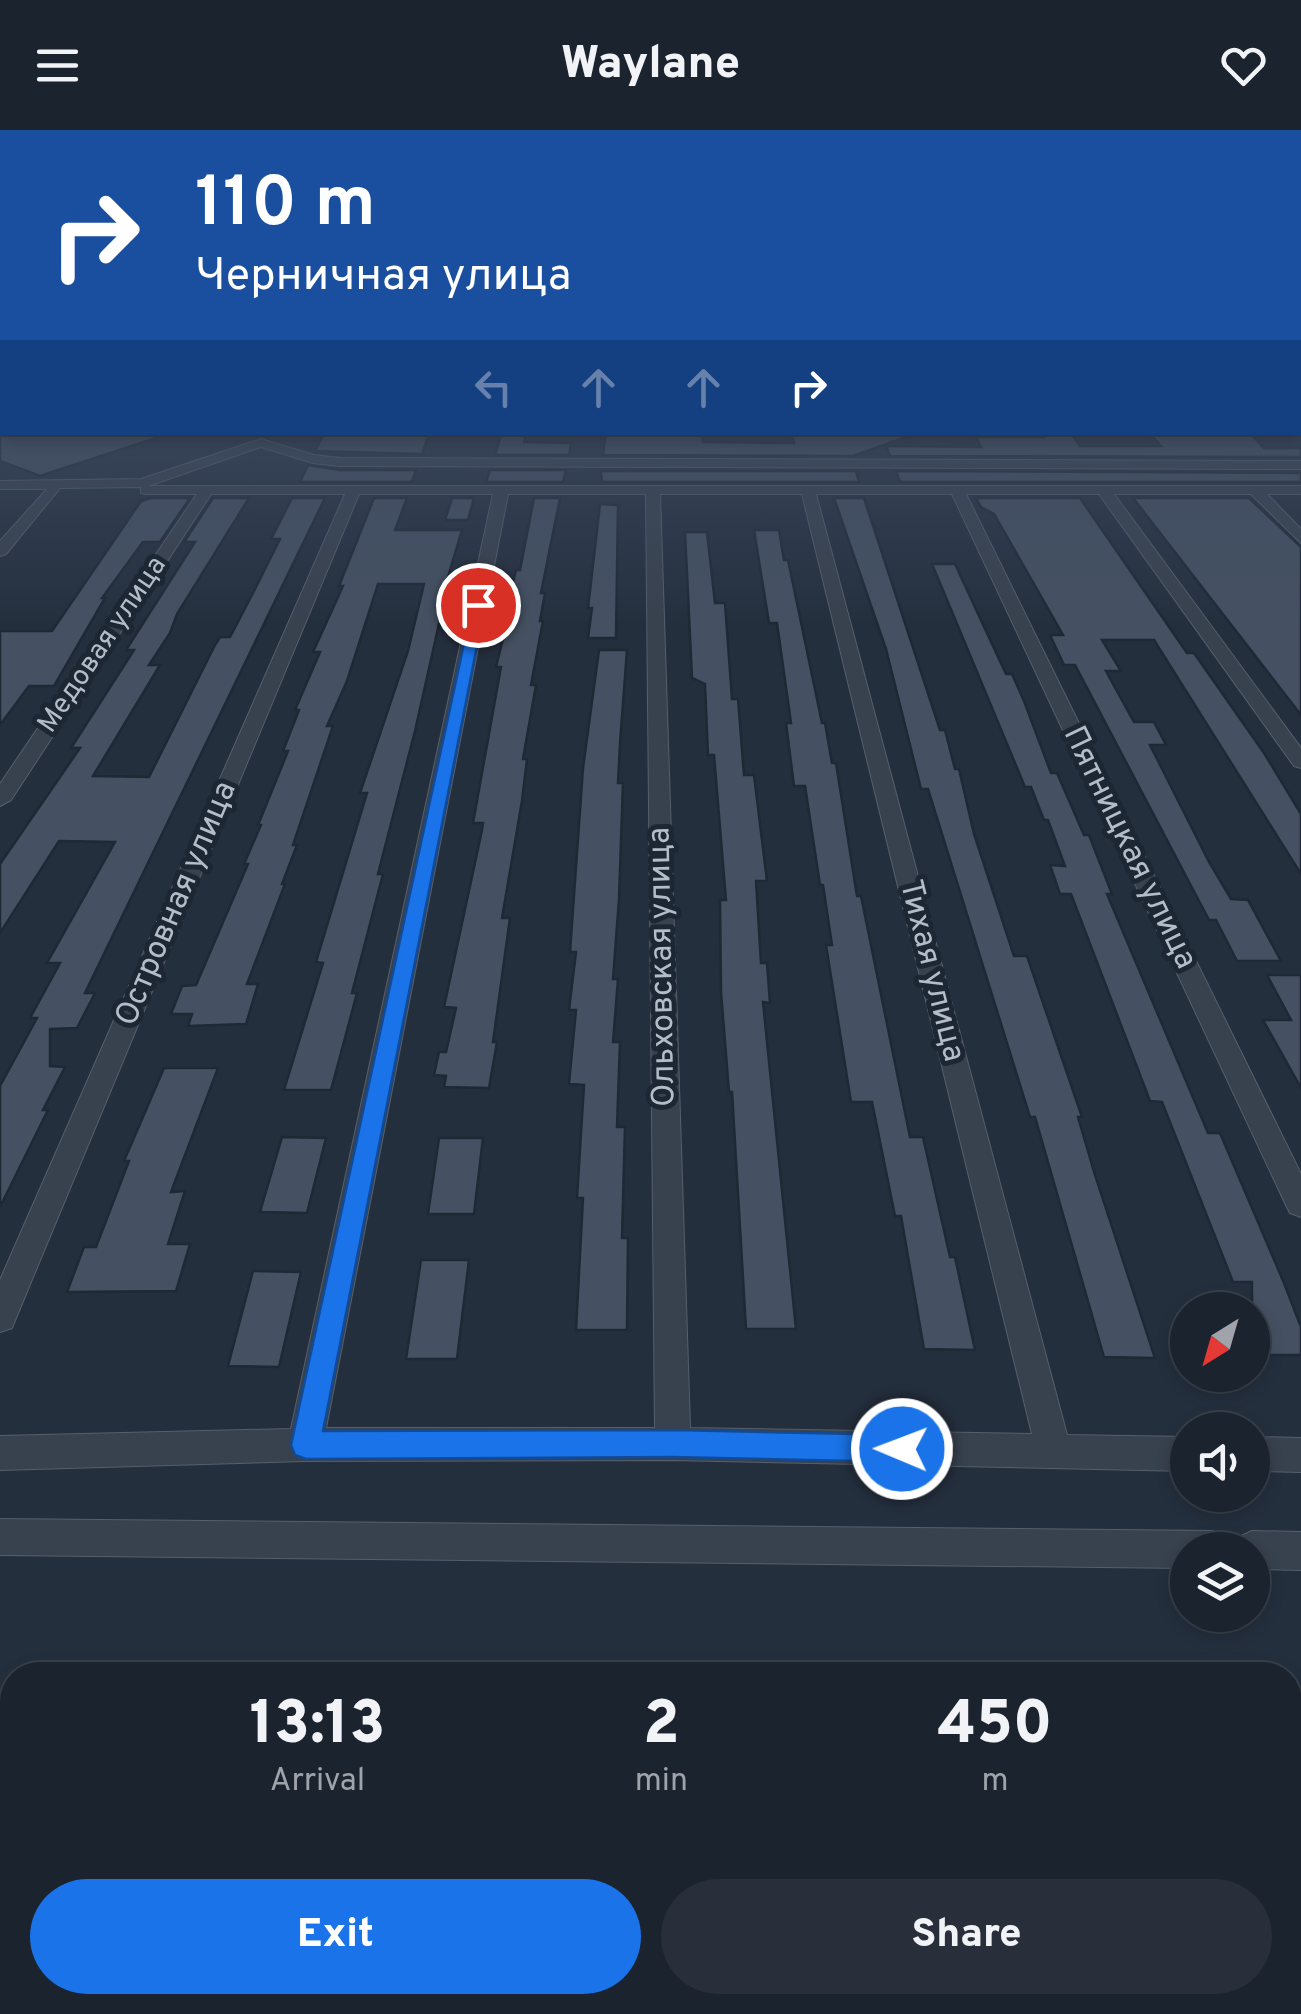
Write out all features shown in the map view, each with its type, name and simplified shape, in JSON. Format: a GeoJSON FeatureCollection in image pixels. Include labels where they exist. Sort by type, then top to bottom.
{"type":"FeatureCollection","features":[{"type":"Feature","properties":{"kind":"street"},"geometry":{"type":"LineString","coordinates":[[0,487],[142,483],[244,448]]}},
{"type":"Feature","properties":{"kind":"street"},"geometry":{"type":"LineString","coordinates":[[279,448],[312,459],[340,462],[1301,464]]}},
{"type":"Feature","properties":{"kind":"street"},"geometry":{"type":"LineString","coordinates":[[0,487],[1301,490]]}},
{"type":"Feature","properties":{"kind":"street"},"geometry":{"type":"LineString","coordinates":[[0,550],[54,490]]}},
{"type":"Feature","properties":{"kind":"street","name":"Медовая улица"},"geometry":{"type":"LineString","coordinates":[[0,800],[207,490]]}},
{"type":"Feature","properties":{"kind":"street","name":"Островная улица"},"geometry":{"type":"LineString","coordinates":[[0,1318],[354,490]]}},
{"type":"Feature","properties":{"kind":"street","name":"Ольховская улица"},"geometry":{"type":"LineString","coordinates":[[652,490],[673,1444]]}},
{"type":"Feature","properties":{"kind":"street","name":"Тихая улица"},"geometry":{"type":"LineString","coordinates":[[808,490],[1054,1452]]}},
{"type":"Feature","properties":{"kind":"street","name":"Пятницкая улица"},"geometry":{"type":"LineString","coordinates":[[957,490],[1301,1205]]}},
{"type":"Feature","properties":{"kind":"street"},"geometry":{"type":"LineString","coordinates":[[1255,490],[1301,538]]}},
{"type":"Feature","properties":{"kind":"street"},"geometry":{"type":"LineString","coordinates":[[306,1445],[501,491]]}},
{"type":"Feature","properties":{"kind":"street"},"geometry":{"type":"LineString","coordinates":[[1106,492],[1301,762]]}},
{"type":"Feature","properties":{"kind":"street"},"geometry":{"type":"LineString","coordinates":[[0,1453],[306,1445],[673,1444],[1170,1454]]}},
{"type":"Feature","properties":{"kind":"street"},"geometry":{"type":"LineString","coordinates":[[1270,1454],[1301,1455]]}},
{"type":"Feature","properties":{"kind":"street"},"geometry":{"type":"LineString","coordinates":[[0,1537],[1170,1550]]}},
{"type":"Feature","properties":{"kind":"street"},"geometry":{"type":"LineString","coordinates":[[1270,1550],[1301,1551]]}},
{"type":"Feature","properties":{"kind":"building"},"geometry":{"type":"Polygon","coordinates":[[[0,448],[126,448],[40,476],[0,461],[0,448]]]}},
{"type":"Feature","properties":{"kind":"building"},"geometry":{"type":"Polygon","coordinates":[[[317,448],[424,448],[422,454],[315,451],[317,448]]]}},
{"type":"Feature","properties":{"kind":"building"},"geometry":{"type":"Polygon","coordinates":[[[497,448],[570,448],[569,455],[495,455],[497,448]]]}},
{"type":"Feature","properties":{"kind":"building"},"geometry":{"type":"Polygon","coordinates":[[[604,448],[876,448],[853,456],[603,455],[604,448]]]}},
{"type":"Feature","properties":{"kind":"building"},"geometry":{"type":"Polygon","coordinates":[[[887,448],[1301,448],[1301,457],[890,456],[887,448]]]}},
{"type":"Feature","properties":{"kind":"building"},"geometry":{"type":"Polygon","coordinates":[[[308,465],[340,470],[416,470],[412,482],[300,482],[308,465]]]}},
{"type":"Feature","properties":{"kind":"building"},"geometry":{"type":"Polygon","coordinates":[[[490,470],[566,470],[563,482],[486,482],[490,470]]]}},
{"type":"Feature","properties":{"kind":"building"},"geometry":{"type":"Polygon","coordinates":[[[601,471],[856,471],[859,482],[602,482],[601,471]]]}},
{"type":"Feature","properties":{"kind":"building"},"geometry":{"type":"Polygon","coordinates":[[[896,471],[1301,473],[1301,482],[900,482],[896,471]]]}},
{"type":"Feature","properties":{"kind":"building"},"geometry":{"type":"Polygon","coordinates":[[[190,498],[160,542],[143,542],[102,598],[54,686],[29,686],[0,725],[0,631],[52,631],[141,501],[190,498]]]}},
{"type":"Feature","properties":{"kind":"building"},"geometry":{"type":"Polygon","coordinates":[[[213,498],[249,498],[177,614],[170,633],[149,665],[160,665],[93,776],[149,777],[215,645],[220,637],[230,637],[254,591],[280,539],[271,539],[292,498],[325,498],[85,993],[95,993],[77,1028],[50,1029],[50,1066],[65,1067],[0,1207],[0,1086],[37,1018],[30,1018],[60,963],[47,963],[115,842],[59,841],[0,933],[0,864],[80,748],[71,748],[134,650],[126,650],[195,542],[184,542],[213,498]]]}},
{"type":"Feature","properties":{"kind":"building"},"geometry":{"type":"Polygon","coordinates":[[[374,498],[407,498],[395,530],[462,530],[442,597],[415,731],[378,874],[383,874],[352,993],[357,993],[331,1090],[284,1090],[323,963],[316,962],[367,793],[360,793],[408,651],[424,584],[378,584],[347,681],[327,726],[333,726],[293,845],[297,845],[285,884],[247,984],[258,984],[246,1024],[188,1026],[192,1014],[171,1014],[182,986],[196,985],[248,864],[244,864],[288,751],[283,751],[299,710],[295,710],[320,652],[313,652],[343,586],[339,586],[374,498]]]}},
{"type":"Feature","properties":{"kind":"building"},"geometry":{"type":"Polygon","coordinates":[[[452,498],[474,498],[468,520],[445,520],[452,498]]]}},
{"type":"Feature","properties":{"kind":"building"},"geometry":{"type":"Polygon","coordinates":[[[534,498],[560,498],[541,593],[545,593],[543,621],[531,685],[536,685],[502,918],[510,918],[493,1042],[497,1042],[489,1088],[444,1087],[446,1076],[434,1075],[439,1052],[446,1052],[456,1008],[444,1007],[482,830],[483,823],[473,823],[501,667],[496,667],[534,498]]]}},
{"type":"Feature","properties":{"kind":"building"},"geometry":{"type":"Polygon","coordinates":[[[834,498],[864,498],[940,730],[945,730],[955,769],[959,769],[974,834],[1014,956],[1027,956],[1082,1117],[1078,1117],[1095,1175],[1155,1358],[1104,1357],[1035,1117],[1030,1117],[928,789],[921,789],[886,649],[834,498]]]}},
{"type":"Feature","properties":{"kind":"building"},"geometry":{"type":"Polygon","coordinates":[[[976,498],[1080,498],[1187,653],[1194,653],[1264,753],[1301,814],[1301,874],[1154,640],[1102,640],[1121,671],[1106,671],[1134,722],[1154,722],[1166,745],[1150,745],[1209,862],[1231,899],[1248,900],[1281,961],[1237,961],[1216,920],[1209,920],[1075,665],[1064,665],[1050,635],[1063,635],[994,514],[981,507],[976,498]]]}},
{"type":"Feature","properties":{"kind":"building"},"geometry":{"type":"Polygon","coordinates":[[[1133,498],[1249,498],[1301,547],[1301,715],[1133,498]]]}},
{"type":"Feature","properties":{"kind":"building"},"geometry":{"type":"Polygon","coordinates":[[[600,504],[618,505],[616,638],[588,638],[600,504]]]}},
{"type":"Feature","properties":{"kind":"building"},"geometry":{"type":"Polygon","coordinates":[[[754,530],[779,530],[784,560],[788,560],[822,723],[832,763],[836,763],[857,896],[861,896],[910,1137],[923,1137],[975,1350],[924,1349],[901,1216],[895,1216],[872,1102],[851,1102],[826,945],[832,945],[823,885],[805,786],[794,786],[786,723],[791,723],[777,623],[769,623],[754,530]]]}},
{"type":"Feature","properties":{"kind":"building"},"geometry":{"type":"Polygon","coordinates":[[[685,532],[707,532],[715,603],[725,603],[732,699],[738,699],[744,775],[754,775],[767,881],[756,881],[761,963],[767,963],[770,1003],[763,1002],[796,1329],[746,1329],[732,1092],[721,992],[720,900],[726,900],[714,755],[708,755],[705,684],[692,678],[685,532]]]}},
{"type":"Feature","properties":{"kind":"building"},"geometry":{"type":"Polygon","coordinates":[[[932,564],[955,564],[1006,674],[1012,674],[1051,773],[1057,773],[1084,835],[1089,835],[1112,894],[1107,894],[1208,1133],[1220,1133],[1284,1283],[1301,1327],[1301,1355],[1270,1355],[1270,1292],[1252,1292],[1252,1282],[1233,1282],[1162,1102],[1150,1101],[1071,894],[1060,894],[1050,865],[1065,866],[1048,820],[1044,820],[1031,787],[1025,787],[932,564]]]}},
{"type":"Feature","properties":{"kind":"building"},"geometry":{"type":"Polygon","coordinates":[[[599,650],[627,650],[618,783],[623,783],[613,1042],[620,1042],[617,1127],[625,1127],[622,1238],[628,1238],[627,1330],[576,1330],[583,1198],[577,1198],[584,1085],[569,1084],[576,1010],[569,1010],[576,952],[570,952],[583,768],[599,650]]]}},
{"type":"Feature","properties":{"kind":"building"},"geometry":{"type":"Polygon","coordinates":[[[1267,975],[1301,975],[1301,1088],[1263,1020],[1291,1020],[1267,975]]]}},
{"type":"Feature","properties":{"kind":"building"},"geometry":{"type":"Polygon","coordinates":[[[164,1068],[218,1068],[171,1192],[185,1191],[168,1244],[190,1244],[176,1291],[67,1292],[84,1247],[96,1247],[129,1161],[124,1161],[164,1068]]]}},
{"type":"Feature","properties":{"kind":"building"},"geometry":{"type":"Polygon","coordinates":[[[282,1137],[326,1138],[307,1213],[260,1212],[282,1137]]]}},
{"type":"Feature","properties":{"kind":"building"},"geometry":{"type":"Polygon","coordinates":[[[439,1138],[483,1138],[474,1214],[428,1214],[439,1138]]]}},
{"type":"Feature","properties":{"kind":"building"},"geometry":{"type":"Polygon","coordinates":[[[421,1260],[469,1260],[457,1359],[406,1359],[421,1260]]]}},
{"type":"Feature","properties":{"kind":"building"},"geometry":{"type":"Polygon","coordinates":[[[253,1271],[301,1272],[279,1367],[228,1366],[253,1271]]]}},
{"type":"Feature","properties":{"kind":"route"},"geometry":{"type":"LineString","coordinates":[[478,605],[306,1445],[673,1444],[902,1449]]}}]}
